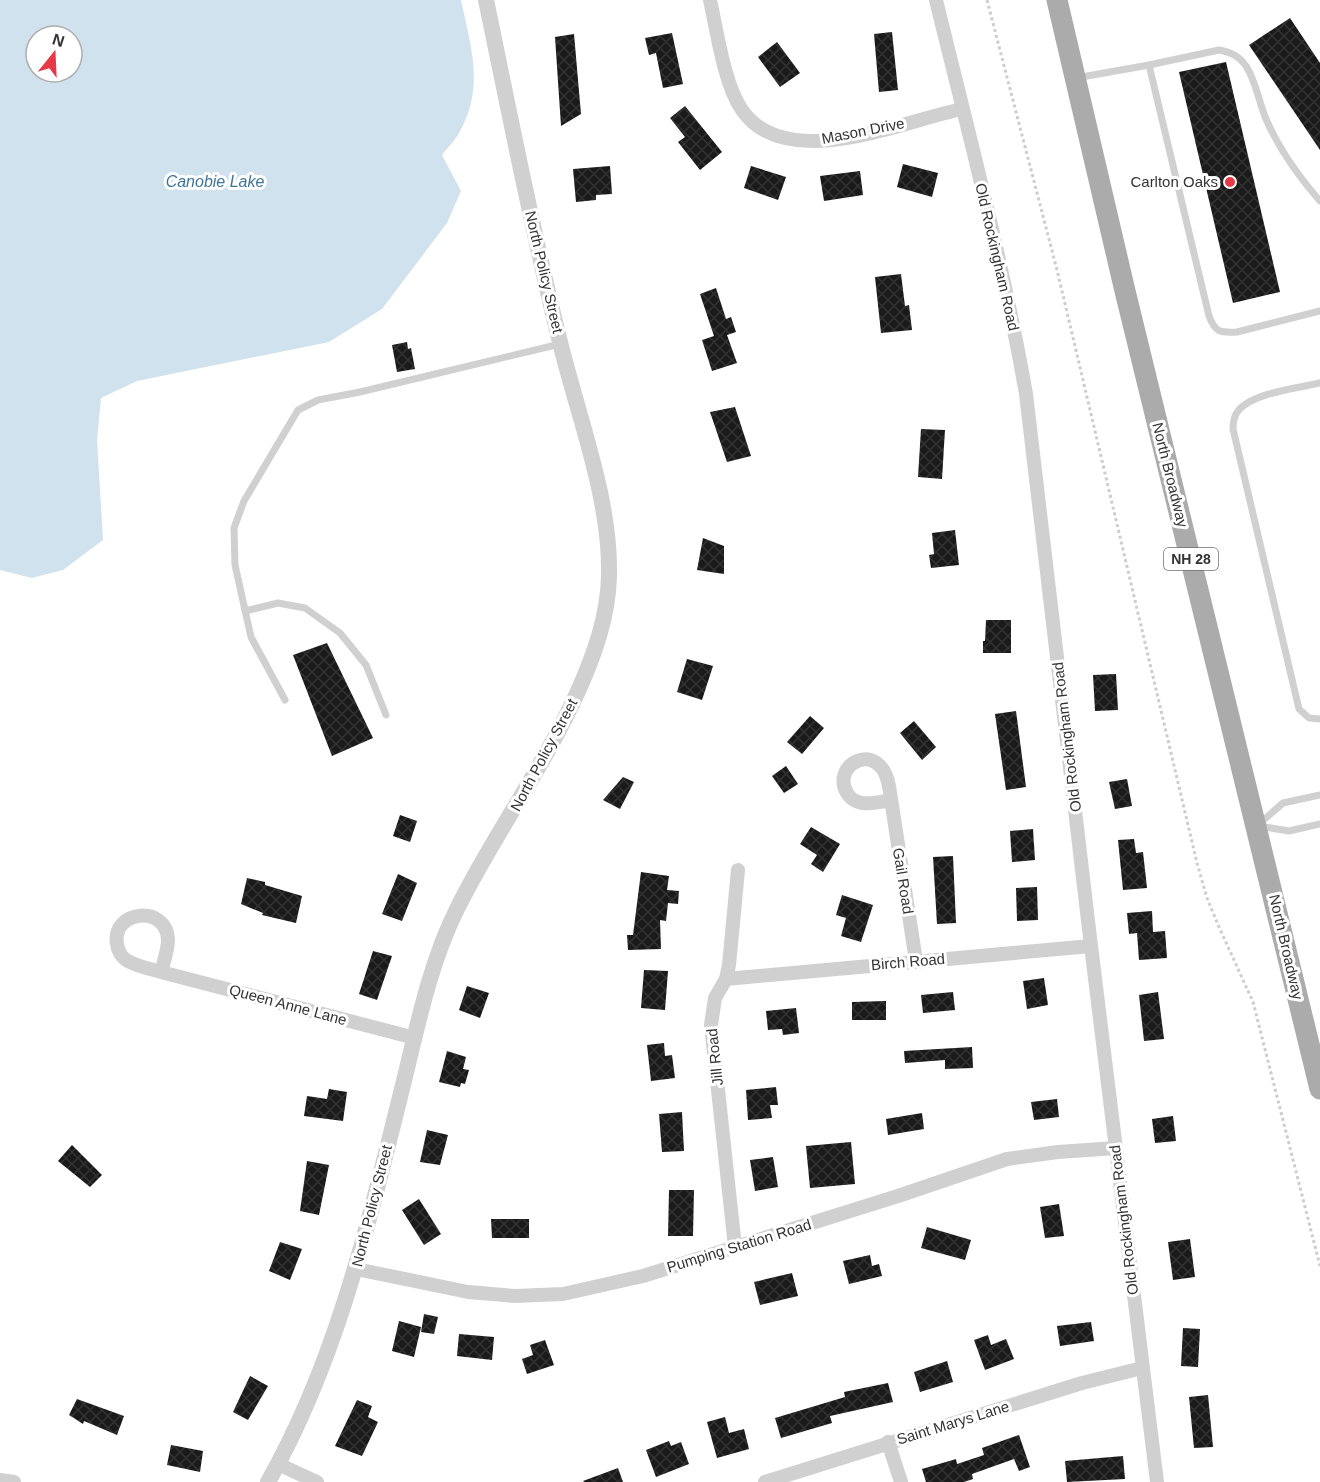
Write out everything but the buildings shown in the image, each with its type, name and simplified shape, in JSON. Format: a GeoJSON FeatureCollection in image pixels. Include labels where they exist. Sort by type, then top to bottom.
{"type":"FeatureCollection","features":[{"type":"Feature","properties":{"kind":"main road","name":"North Broadway"},"geometry":{"type":"LineString","coordinates":[[1057,0],[1320,1089]]}},
{"type":"Feature","properties":{"kind":"street","name":"North Policy Street"},"geometry":{"type":"LineString","coordinates":[[268,1482],[319,1377],[356,1269],[415,1038],[438,957],[456,910],[559,731],[584,676],[603,626],[608,600],[609,574],[605,518],[560,344],[486,0]]}},
{"type":"Feature","properties":{"kind":"street","name":"Mason Drive"},"geometry":{"type":"LineString","coordinates":[[710,0],[735,96],[742,110],[752,122],[768,133],[800,141],[838,139],[962,109]]}},
{"type":"Feature","properties":{"kind":"street","name":"Old Rockingham Road"},"geometry":{"type":"LineString","coordinates":[[936,0],[1013,327],[1026,394],[1157,1482]]}},
{"type":"Feature","properties":{"kind":"street","name":"Gail Road"},"geometry":{"type":"LineString","coordinates":[[891,800],[916,961]]}},
{"type":"Feature","properties":{"kind":"street","name":"Jill Road"},"geometry":{"type":"LineString","coordinates":[[735,1247],[711,1025],[715,998],[726,979],[729,965],[738,870]]}},
{"type":"Feature","properties":{"kind":"street","name":"Queen Anne Lane"},"geometry":{"type":"LineString","coordinates":[[161,972],[167,947],[166,931],[156,918],[148,915],[131,917],[124,922],[116,938],[121,954],[131,963],[161,972],[415,1038]]}},
{"type":"Feature","properties":{"kind":"street","name":"Birch Road"},"geometry":{"type":"LineString","coordinates":[[726,979],[1091,946]]}},
{"type":"Feature","properties":{"kind":"street","name":"Pumping Station Road"},"geometry":{"type":"LineString","coordinates":[[356,1269],[447,1289],[494,1295],[540,1296],[585,1291],[898,1196],[1006,1159],[1116,1148]]}},
{"type":"Feature","properties":{"kind":"street","name":"Saint Marys Lane"},"geometry":{"type":"LineString","coordinates":[[765,1482],[1082,1383],[1143,1368]]}},
{"type":"Feature","properties":{"kind":"street"},"geometry":{"type":"LineString","coordinates":[[888,1442],[901,1482]]}},
{"type":"Feature","properties":{"kind":"street"},"geometry":{"type":"LineString","coordinates":[[278,1464],[318,1482]]}},
{"type":"Feature","properties":{"kind":"street"},"geometry":{"type":"LineString","coordinates":[[0,1480],[14,1482]]}},
{"type":"Feature","properties":{"kind":"lane"},"geometry":{"type":"LineString","coordinates":[[1075,78],[1219,50],[1230,52],[1239,57],[1247,68],[1271,131],[1320,201]]}},
{"type":"Feature","properties":{"kind":"lane"},"geometry":{"type":"LineString","coordinates":[[1149,65],[1213,327],[1223,333],[1237,332],[1320,311]]}},
{"type":"Feature","properties":{"kind":"lane"},"geometry":{"type":"LineString","coordinates":[[285,700],[251,637],[235,565],[234,528],[244,501],[298,410],[318,400],[372,390],[560,344]]}},
{"type":"Feature","properties":{"kind":"lane"},"geometry":{"type":"LineString","coordinates":[[1320,383],[1246,403],[1233,419],[1233,429],[1299,709],[1309,718],[1320,719]]}},
{"type":"Feature","properties":{"kind":"lane"},"geometry":{"type":"LineString","coordinates":[[245,611],[278,603],[305,608],[340,633],[366,665],[386,715]]}},
{"type":"Feature","properties":{"kind":"lane"},"geometry":{"type":"LineString","coordinates":[[1257,826],[1283,803],[1320,795]]}},
{"type":"Feature","properties":{"kind":"lane"},"geometry":{"type":"LineString","coordinates":[[1257,826],[1289,831],[1320,824]]}},
{"type":"Feature","properties":{"kind":"path"},"geometry":{"type":"LineString","coordinates":[[987,0],[1057,270],[1197,863],[1215,918],[1253,1002],[1320,1266]]}},
{"type":"Feature","properties":{"kind":"water","name":"Canobie Lake"},"geometry":{"type":"Polygon","coordinates":[[[0,0],[461,0],[472,51],[474,83],[467,116],[457,136],[442,155],[461,191],[447,223],[382,309],[329,342],[137,381],[101,398],[97,440],[103,540],[63,570],[32,578],[0,570],[0,0]]]}},
{"type":"Feature","properties":{"kind":"place","name":"Carlton Oaks"},"geometry":{"type":"Point","coordinates":[1230,182]}}]}
